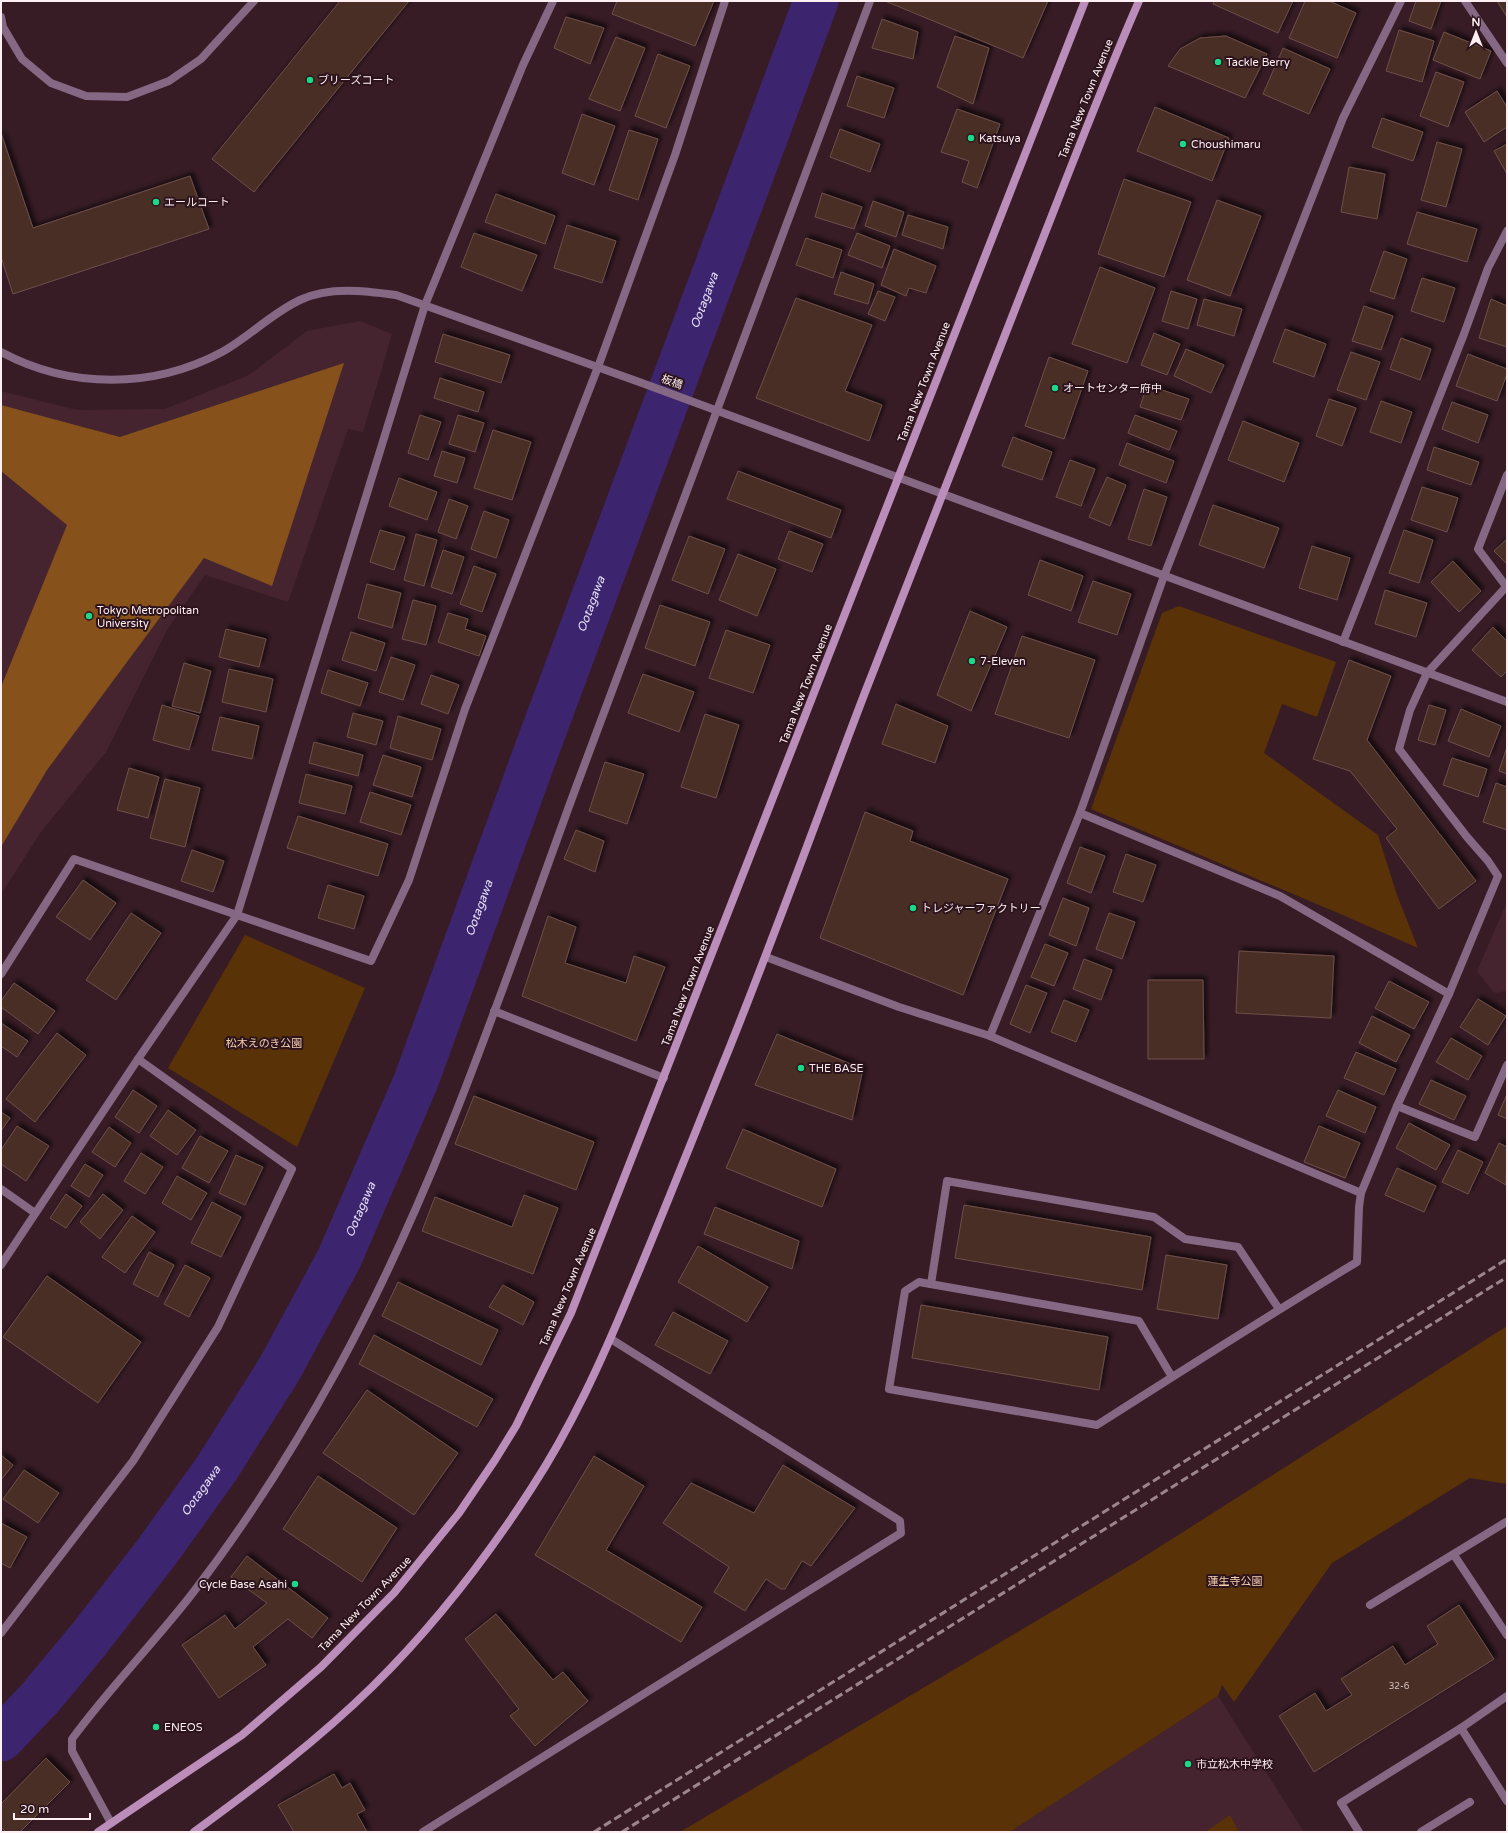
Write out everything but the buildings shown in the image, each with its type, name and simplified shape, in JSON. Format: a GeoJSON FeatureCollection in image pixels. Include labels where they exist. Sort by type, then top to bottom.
{"type":"FeatureCollection","features":[{"type":"Feature","properties":{"kind":"main road","name":"Tama New Town Avenue"},"geometry":{"type":"LineString","coordinates":[[98,1832],[242,1735],[320,1667],[394,1593],[459,1513],[516,1426],[571,1313],[1086,1]]}},
{"type":"Feature","properties":{"kind":"main road","name":"Tama New Town Avenue"},"geometry":{"type":"LineString","coordinates":[[194,1832],[256,1787],[320,1734],[375,1684],[425,1631],[464,1584],[532,1489],[559,1443],[611,1339],[654,1236],[766,957],[863,698],[942,495],[1115,56],[1139,1]]}},
{"type":"Feature","properties":{"kind":"street"},"geometry":{"type":"LineString","coordinates":[[1,17],[3,27],[22,59],[51,83],[86,96],[127,97],[169,81],[201,59],[254,1]]}},
{"type":"Feature","properties":{"kind":"street"},"geometry":{"type":"LineString","coordinates":[[1,1265],[138,1059],[237,915],[425,305],[523,65],[553,1]]}},
{"type":"Feature","properties":{"kind":"street"},"geometry":{"type":"LineString","coordinates":[[1,974],[74,859],[371,962],[409,880],[465,709],[598,367],[676,155],[725,1]]}},
{"type":"Feature","properties":{"kind":"street"},"geometry":{"type":"LineString","coordinates":[[112,1823],[72,1751],[72,1739],[167,1626],[233,1537],[284,1461],[335,1374],[400,1246],[450,1130],[716,410],[870,1]]}},
{"type":"Feature","properties":{"kind":"street"},"geometry":{"type":"LineString","coordinates":[[990,1036],[1080,813],[1164,576],[1343,118],[1401,1]]}},
{"type":"Feature","properties":{"kind":"street"},"geometry":{"type":"LineString","coordinates":[[1466,1],[1507,63]]}},
{"type":"Feature","properties":{"kind":"street"},"geometry":{"type":"LineString","coordinates":[[1343,642],[1464,334],[1488,268],[1507,231]]}},
{"type":"Feature","properties":{"kind":"street","name":"板橋"},"geometry":{"type":"LineString","coordinates":[[1,352],[24,363],[68,377],[108,380],[144,379],[174,371],[222,352],[295,303],[320,294],[363,291],[396,295],[695,402],[942,495],[1507,702]]}},
{"type":"Feature","properties":{"kind":"street"},"geometry":{"type":"LineString","coordinates":[[1172,1377],[1139,1321],[919,1282],[905,1291],[889,1389],[1097,1425],[1279,1309],[1357,1262],[1361,1193],[1397,1106],[1449,994],[1498,876],[1488,861],[1467,837],[1399,749],[1410,710],[1427,673],[1507,586],[1478,550],[1507,475]]}},
{"type":"Feature","properties":{"kind":"street"},"geometry":{"type":"LineString","coordinates":[[1080,813],[1280,896],[1449,994]]}},
{"type":"Feature","properties":{"kind":"street"},"geometry":{"type":"LineString","coordinates":[[766,957],[899,1007],[990,1036],[1361,1193]]}},
{"type":"Feature","properties":{"kind":"street"},"geometry":{"type":"LineString","coordinates":[[494,1011],[664,1078]]}},
{"type":"Feature","properties":{"kind":"street"},"geometry":{"type":"LineString","coordinates":[[1,1633],[133,1461],[218,1327],[292,1169],[138,1059]]}},
{"type":"Feature","properties":{"kind":"street"},"geometry":{"type":"LineString","coordinates":[[1397,1106],[1475,1137],[1507,1065]]}},
{"type":"Feature","properties":{"kind":"street"},"geometry":{"type":"LineString","coordinates":[[931,1284],[947,1180],[1154,1217],[1185,1239],[1238,1246],[1279,1309]]}},
{"type":"Feature","properties":{"kind":"street"},"geometry":{"type":"LineString","coordinates":[[1,1190],[35,1213]]}},
{"type":"Feature","properties":{"kind":"street"},"geometry":{"type":"LineString","coordinates":[[423,1832],[901,1533],[900,1521],[611,1339]]}},
{"type":"Feature","properties":{"kind":"street"},"geometry":{"type":"LineString","coordinates":[[1370,1605],[1506,1522]]}},
{"type":"Feature","properties":{"kind":"street"},"geometry":{"type":"LineString","coordinates":[[1454,1555],[1507,1635]]}},
{"type":"Feature","properties":{"kind":"street"},"geometry":{"type":"LineString","coordinates":[[1359,1832],[1341,1803],[1461,1728],[1507,1696]]}},
{"type":"Feature","properties":{"kind":"street"},"geometry":{"type":"LineString","coordinates":[[1461,1728],[1507,1801]]}},
{"type":"Feature","properties":{"kind":"street"},"geometry":{"type":"LineString","coordinates":[[1421,1832],[1470,1802]]}},
{"type":"Feature","properties":{"kind":"shaded area","name":"Tokyo Metropolitan University"},"geometry":{"type":"Polygon","coordinates":[[[360,321],[392,334],[363,432],[348,429],[288,602],[205,575],[167,630],[106,752],[41,832],[1,894],[1,391],[77,410],[165,409],[249,375],[307,331],[360,321]]]}},
{"type":"Feature","properties":{"kind":"shaded area","name":"Tokyo Metropolitan University"},"geometry":{"type":"Polygon","coordinates":[[[344,363],[272,586],[204,558],[47,770],[1,847],[1,687],[67,525],[1,471],[1,405],[120,437],[344,363]]]}},
{"type":"Feature","properties":{"kind":"shaded area"},"geometry":{"type":"Polygon","coordinates":[[[1507,902],[1507,991],[1494,993],[1477,971],[1507,902]]]}},
{"type":"Feature","properties":{"kind":"shaded area","name":"市立松木中学校"},"geometry":{"type":"Polygon","coordinates":[[[1218,1696],[1304,1832],[1010,1832],[1218,1696]]]}},
{"type":"Feature","properties":{"kind":"green space"},"geometry":{"type":"Polygon","coordinates":[[[1179,606],[1336,662],[1317,717],[1282,704],[1264,753],[1378,835],[1397,895],[1418,948],[1091,809],[1162,613],[1179,606]]]}},
{"type":"Feature","properties":{"kind":"green space","name":"松木えのき公園"},"geometry":{"type":"Polygon","coordinates":[[[245,935],[365,988],[297,1147],[168,1068],[245,935]]]}},
{"type":"Feature","properties":{"kind":"green space","name":"蓮生寺公園"},"geometry":{"type":"Polygon","coordinates":[[[1507,1326],[1507,1484],[1470,1478],[1332,1563],[1234,1702],[1222,1685],[1218,1696],[1010,1832],[680,1832],[1139,1560],[1507,1326]]]}},
{"type":"Feature","properties":{"kind":"green space"},"geometry":{"type":"Polygon","coordinates":[[[1230,1815],[1239,1832],[1205,1832],[1230,1815]]]}},
{"type":"Feature","properties":{"kind":"waterway","name":"Ootagawa"},"geometry":{"type":"LineString","coordinates":[[1,1739],[40,1698],[89,1639],[156,1553],[217,1468],[280,1368],[339,1259],[416,1081],[540,741],[816,1]]}},
{"type":"Feature","properties":{"kind":"railway"},"geometry":{"type":"LineString","coordinates":[[594,1832],[1507,1259]]}},
{"type":"Feature","properties":{"kind":"railway"},"geometry":{"type":"LineString","coordinates":[[622,1832],[1507,1277]]}},
{"type":"Feature","properties":{"kind":"place","name":"Tackle Berry"},"geometry":{"type":"Point","coordinates":[1218,62]}},
{"type":"Feature","properties":{"kind":"place","name":"ブリーズコート"},"geometry":{"type":"Point","coordinates":[310,80]}},
{"type":"Feature","properties":{"kind":"place","name":"Katsuya"},"geometry":{"type":"Point","coordinates":[971,138]}},
{"type":"Feature","properties":{"kind":"place","name":"Choushimaru"},"geometry":{"type":"Point","coordinates":[1183,144]}},
{"type":"Feature","properties":{"kind":"place","name":"エールコート"},"geometry":{"type":"Point","coordinates":[156,202]}},
{"type":"Feature","properties":{"kind":"place","name":"オートセンター府中"},"geometry":{"type":"Point","coordinates":[1055,388]}},
{"type":"Feature","properties":{"kind":"place","name":"Tokyo Metropolitan University"},"geometry":{"type":"Point","coordinates":[89,616]}},
{"type":"Feature","properties":{"kind":"place","name":"7-Eleven"},"geometry":{"type":"Point","coordinates":[972,661]}},
{"type":"Feature","properties":{"kind":"place","name":"トレジャーファクトリー"},"geometry":{"type":"Point","coordinates":[913,908]}},
{"type":"Feature","properties":{"kind":"place","name":"THE BASE"},"geometry":{"type":"Point","coordinates":[801,1068]}},
{"type":"Feature","properties":{"kind":"place","name":"Cycle Base Asahi"},"geometry":{"type":"Point","coordinates":[295,1584]}},
{"type":"Feature","properties":{"kind":"place","name":"ENEOS"},"geometry":{"type":"Point","coordinates":[156,1727]}},
{"type":"Feature","properties":{"kind":"place","name":"市立松木中学校"},"geometry":{"type":"Point","coordinates":[1188,1764]}}]}
